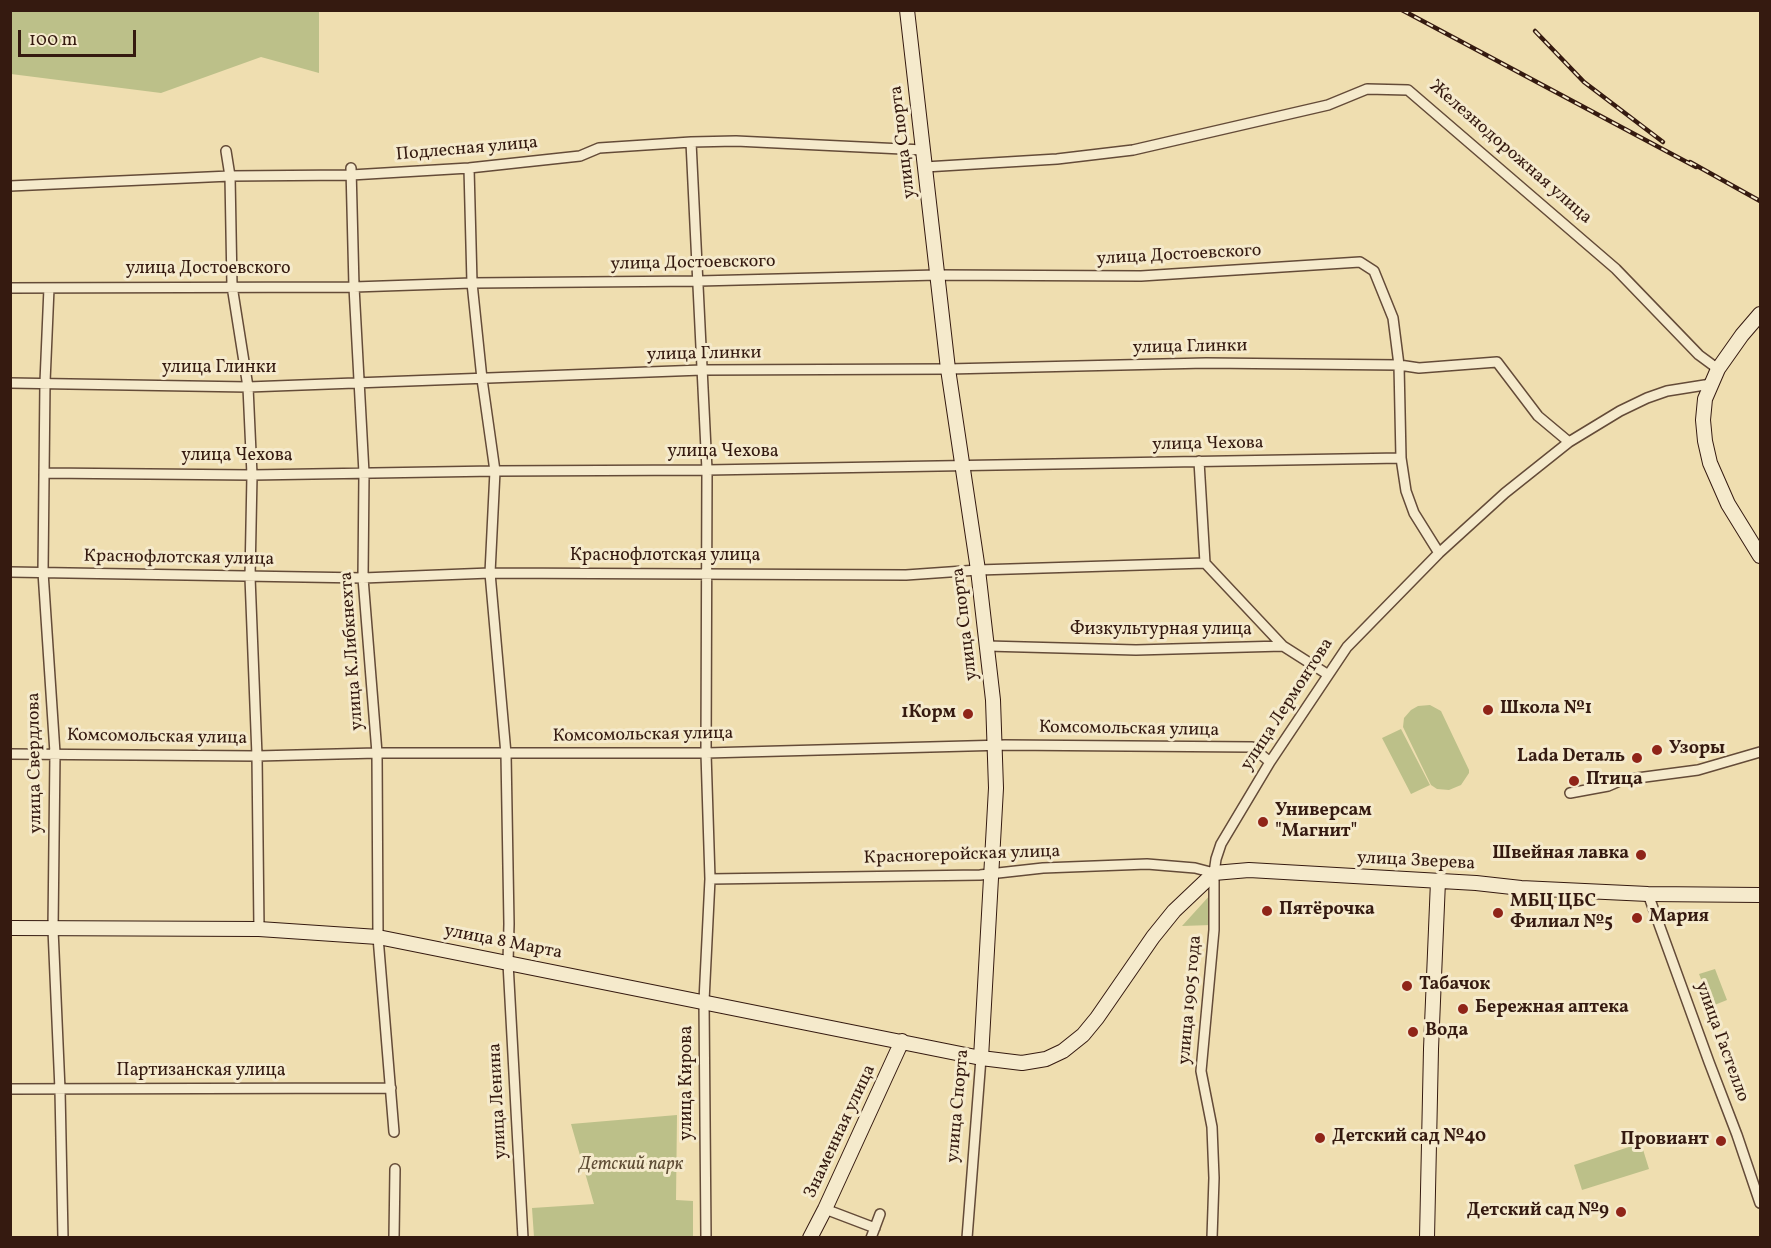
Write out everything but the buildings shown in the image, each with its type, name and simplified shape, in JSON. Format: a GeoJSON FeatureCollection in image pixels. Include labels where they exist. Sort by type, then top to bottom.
{"type":"FeatureCollection","features":[{"type":"Feature","properties":{"kind":"main road","name":"улица Спорта"},"geometry":{"type":"LineString","coordinates":[[907,10],[948,369],[978,570],[996,745],[992,873],[981,1058]]}},
{"type":"Feature","properties":{"kind":"main road"},"geometry":{"type":"LineString","coordinates":[[1761,314],[1742,335],[1718,369],[1705,399],[1703,420],[1710,463],[1728,504],[1761,556]]}},
{"type":"Feature","properties":{"kind":"main road","name":"улица Зверева"},"geometry":{"type":"LineString","coordinates":[[1214,873],[1249,870],[1521,888],[1648,894],[1761,895]]}},
{"type":"Feature","properties":{"kind":"main road"},"geometry":{"type":"LineString","coordinates":[[981,1058],[1006,1062],[1035,1061],[1063,1051],[1097,1018],[1174,911],[1214,873]]}},
{"type":"Feature","properties":{"kind":"main road"},"geometry":{"type":"LineString","coordinates":[[1427,1238],[1431,1049],[1438,881]]}},
{"type":"Feature","properties":{"kind":"main road","name":"улица 8 Марта"},"geometry":{"type":"LineString","coordinates":[[10,928],[259,929],[378,937],[981,1058]]}},
{"type":"Feature","properties":{"kind":"main road","name":"Знаменная улица"},"geometry":{"type":"LineString","coordinates":[[810,1238],[902,1041]]}},
{"type":"Feature","properties":{"kind":"street","name":"Железнодорожная улица"},"geometry":{"type":"LineString","coordinates":[[925,167],[1057,159],[1133,150],[1328,105],[1367,89],[1408,90],[1616,269],[1699,355],[1718,369]]}},
{"type":"Feature","properties":{"kind":"street","name":"Подлесная улица"},"geometry":{"type":"LineString","coordinates":[[10,186],[469,168],[580,156],[599,148],[691,142],[736,141],[923,150]]}},
{"type":"Feature","properties":{"kind":"street","name":"улица Кирова"},"geometry":{"type":"LineString","coordinates":[[691,142],[707,470],[706,753],[710,879],[704,1001],[706,1238]]}},
{"type":"Feature","properties":{"kind":"street"},"geometry":{"type":"LineString","coordinates":[[226,151],[230,176],[232,286],[249,387],[252,475],[250,577],[257,756],[259,929]]}},
{"type":"Feature","properties":{"kind":"street","name":"улица Ленина"},"geometry":{"type":"LineString","coordinates":[[469,168],[472,282],[495,471],[490,573],[506,754],[508,963],[523,1238]]}},
{"type":"Feature","properties":{"kind":"street","name":"улица К.Либкнехта"},"geometry":{"type":"LineString","coordinates":[[351,172],[358,382],[364,473],[363,578],[377,753],[378,937],[394,1132]]}},
{"type":"Feature","properties":{"kind":"street","name":"улица Достоевского"},"geometry":{"type":"LineString","coordinates":[[10,288],[354,286],[937,275],[1141,276],[1360,262],[1374,271],[1393,318],[1399,365]]}},
{"type":"Feature","properties":{"kind":"street","name":"улица Свердлова"},"geometry":{"type":"LineString","coordinates":[[49,288],[45,382],[43,572],[55,753],[53,929],[63,1238]]}},
{"type":"Feature","properties":{"kind":"street","name":"улица Глинки"},"geometry":{"type":"LineString","coordinates":[[10,383],[249,387],[702,370],[948,369],[1206,363],[1399,365],[1419,368],[1497,362],[1538,416],[1569,442]]}},
{"type":"Feature","properties":{"kind":"street"},"geometry":{"type":"LineString","coordinates":[[1399,365],[1401,459],[1406,491],[1414,513],[1439,553]]}},
{"type":"Feature","properties":{"kind":"street","name":"улица Лермонтова"},"geometry":{"type":"LineString","coordinates":[[1214,873],[1221,844],[1270,762],[1327,674],[1347,646],[1439,553],[1504,493],[1569,442],[1620,411],[1647,398],[1667,391],[1711,384]]}},
{"type":"Feature","properties":{"kind":"street","name":"улица Чехова"},"geometry":{"type":"LineString","coordinates":[[44,473],[252,475],[963,467],[1401,459]]}},
{"type":"Feature","properties":{"kind":"street"},"geometry":{"type":"LineString","coordinates":[[1199,461],[1205,563],[1282,646],[1327,674]]}},
{"type":"Feature","properties":{"kind":"street","name":"Краснофлотская улица"},"geometry":{"type":"LineString","coordinates":[[10,572],[363,578],[490,573],[906,575],[978,570],[1205,563]]}},
{"type":"Feature","properties":{"kind":"street","name":"Физкультурная улица"},"geometry":{"type":"LineString","coordinates":[[987,646],[1136,650],[1282,646]]}},
{"type":"Feature","properties":{"kind":"street","name":"Комсомольская улица"},"geometry":{"type":"LineString","coordinates":[[10,753],[257,756],[377,753],[706,753],[996,745],[1252,747],[1270,762]]}},
{"type":"Feature","properties":{"kind":"street"},"geometry":{"type":"LineString","coordinates":[[1570,793],[1608,786],[1622,780],[1698,770],[1761,752]]}},
{"type":"Feature","properties":{"kind":"street","name":"Красногеройская улица"},"geometry":{"type":"LineString","coordinates":[[710,879],[992,873],[1043,868],[1147,864],[1178,866],[1214,873]]}},
{"type":"Feature","properties":{"kind":"street","name":"улица 1905 года"},"geometry":{"type":"LineString","coordinates":[[1212,1238],[1214,1178],[1212,1127],[1201,1071],[1214,930],[1214,873]]}},
{"type":"Feature","properties":{"kind":"street","name":"улица Гастелло"},"geometry":{"type":"LineString","coordinates":[[1648,894],[1761,1203]]}},
{"type":"Feature","properties":{"kind":"street","name":"улица Спорта"},"geometry":{"type":"LineString","coordinates":[[967,1238],[981,1058]]}},
{"type":"Feature","properties":{"kind":"street","name":"Партизанская улица"},"geometry":{"type":"LineString","coordinates":[[10,1089],[391,1088]]}},
{"type":"Feature","properties":{"kind":"street"},"geometry":{"type":"LineString","coordinates":[[394,1238],[395,1169]]}},
{"type":"Feature","properties":{"kind":"street"},"geometry":{"type":"LineString","coordinates":[[825,1209],[875,1228]]}},
{"type":"Feature","properties":{"kind":"street"},"geometry":{"type":"LineString","coordinates":[[871,1238],[880,1214]]}},
{"type":"Feature","properties":{"kind":"green space"},"geometry":{"type":"Polygon","coordinates":[[[11,10],[319,11],[319,73],[261,57],[161,93],[11,74],[11,10]]]}},
{"type":"Feature","properties":{"kind":"green space"},"geometry":{"type":"Polygon","coordinates":[[[1430,705],[1441,711],[1469,770],[1461,785],[1449,790],[1437,789],[1431,785],[1403,727],[1404,718],[1411,710],[1418,706],[1430,705]]]}},
{"type":"Feature","properties":{"kind":"green space"},"geometry":{"type":"Polygon","coordinates":[[[1401,729],[1430,785],[1411,794],[1382,738],[1401,729]]]}},
{"type":"Feature","properties":{"kind":"green space"},"geometry":{"type":"Polygon","coordinates":[[[1212,893],[1211,925],[1182,926],[1212,893]]]}},
{"type":"Feature","properties":{"kind":"green space"},"geometry":{"type":"Polygon","coordinates":[[[1715,969],[1727,1000],[1712,1006],[1699,974],[1715,969]]]}},
{"type":"Feature","properties":{"kind":"green space","name":"Детский парк"},"geometry":{"type":"Polygon","coordinates":[[[677,1115],[676,1200],[693,1201],[693,1237],[534,1237],[532,1208],[594,1204],[571,1124],[677,1115]]]}},
{"type":"Feature","properties":{"kind":"green space"},"geometry":{"type":"Polygon","coordinates":[[[1641,1143],[1649,1169],[1582,1190],[1574,1165],[1641,1143]]]}},
{"type":"Feature","properties":{"kind":"railway"},"geometry":{"type":"LineString","coordinates":[[1402,10],[1696,167]]}},
{"type":"Feature","properties":{"kind":"railway"},"geometry":{"type":"LineString","coordinates":[[1535,31],[1584,82],[1663,142]]}},
{"type":"Feature","properties":{"kind":"railway"},"geometry":{"type":"LineString","coordinates":[[1690,162],[1760,201]]}},
{"type":"Feature","properties":{"kind":"place","name":"Школа №1"},"geometry":{"type":"Point","coordinates":[1488,710]}},
{"type":"Feature","properties":{"kind":"place","name":"1Корм"},"geometry":{"type":"Point","coordinates":[968,714]}},
{"type":"Feature","properties":{"kind":"place","name":"Узоры"},"geometry":{"type":"Point","coordinates":[1657,750]}},
{"type":"Feature","properties":{"kind":"place","name":"Lada Dеталь"},"geometry":{"type":"Point","coordinates":[1637,758]}},
{"type":"Feature","properties":{"kind":"place","name":"Птица"},"geometry":{"type":"Point","coordinates":[1574,781]}},
{"type":"Feature","properties":{"kind":"place","name":"Универсам \"Магнит\""},"geometry":{"type":"Point","coordinates":[1263,822]}},
{"type":"Feature","properties":{"kind":"place","name":"Швейная лавка"},"geometry":{"type":"Point","coordinates":[1641,855]}},
{"type":"Feature","properties":{"kind":"place","name":"Пятёрочка"},"geometry":{"type":"Point","coordinates":[1267,911]}},
{"type":"Feature","properties":{"kind":"place","name":"МБЦ ЦБС Филиал №5"},"geometry":{"type":"Point","coordinates":[1498,913]}},
{"type":"Feature","properties":{"kind":"place","name":"Мария"},"geometry":{"type":"Point","coordinates":[1637,918]}},
{"type":"Feature","properties":{"kind":"place","name":"Табачок"},"geometry":{"type":"Point","coordinates":[1407,986]}},
{"type":"Feature","properties":{"kind":"place","name":"Бережная аптека"},"geometry":{"type":"Point","coordinates":[1463,1009]}},
{"type":"Feature","properties":{"kind":"place","name":"Вода"},"geometry":{"type":"Point","coordinates":[1413,1032]}},
{"type":"Feature","properties":{"kind":"place","name":"Детский сад №40"},"geometry":{"type":"Point","coordinates":[1320,1138]}},
{"type":"Feature","properties":{"kind":"place","name":"Провиант"},"geometry":{"type":"Point","coordinates":[1721,1141]}},
{"type":"Feature","properties":{"kind":"place","name":"Детский сад №9"},"geometry":{"type":"Point","coordinates":[1621,1212]}}]}
